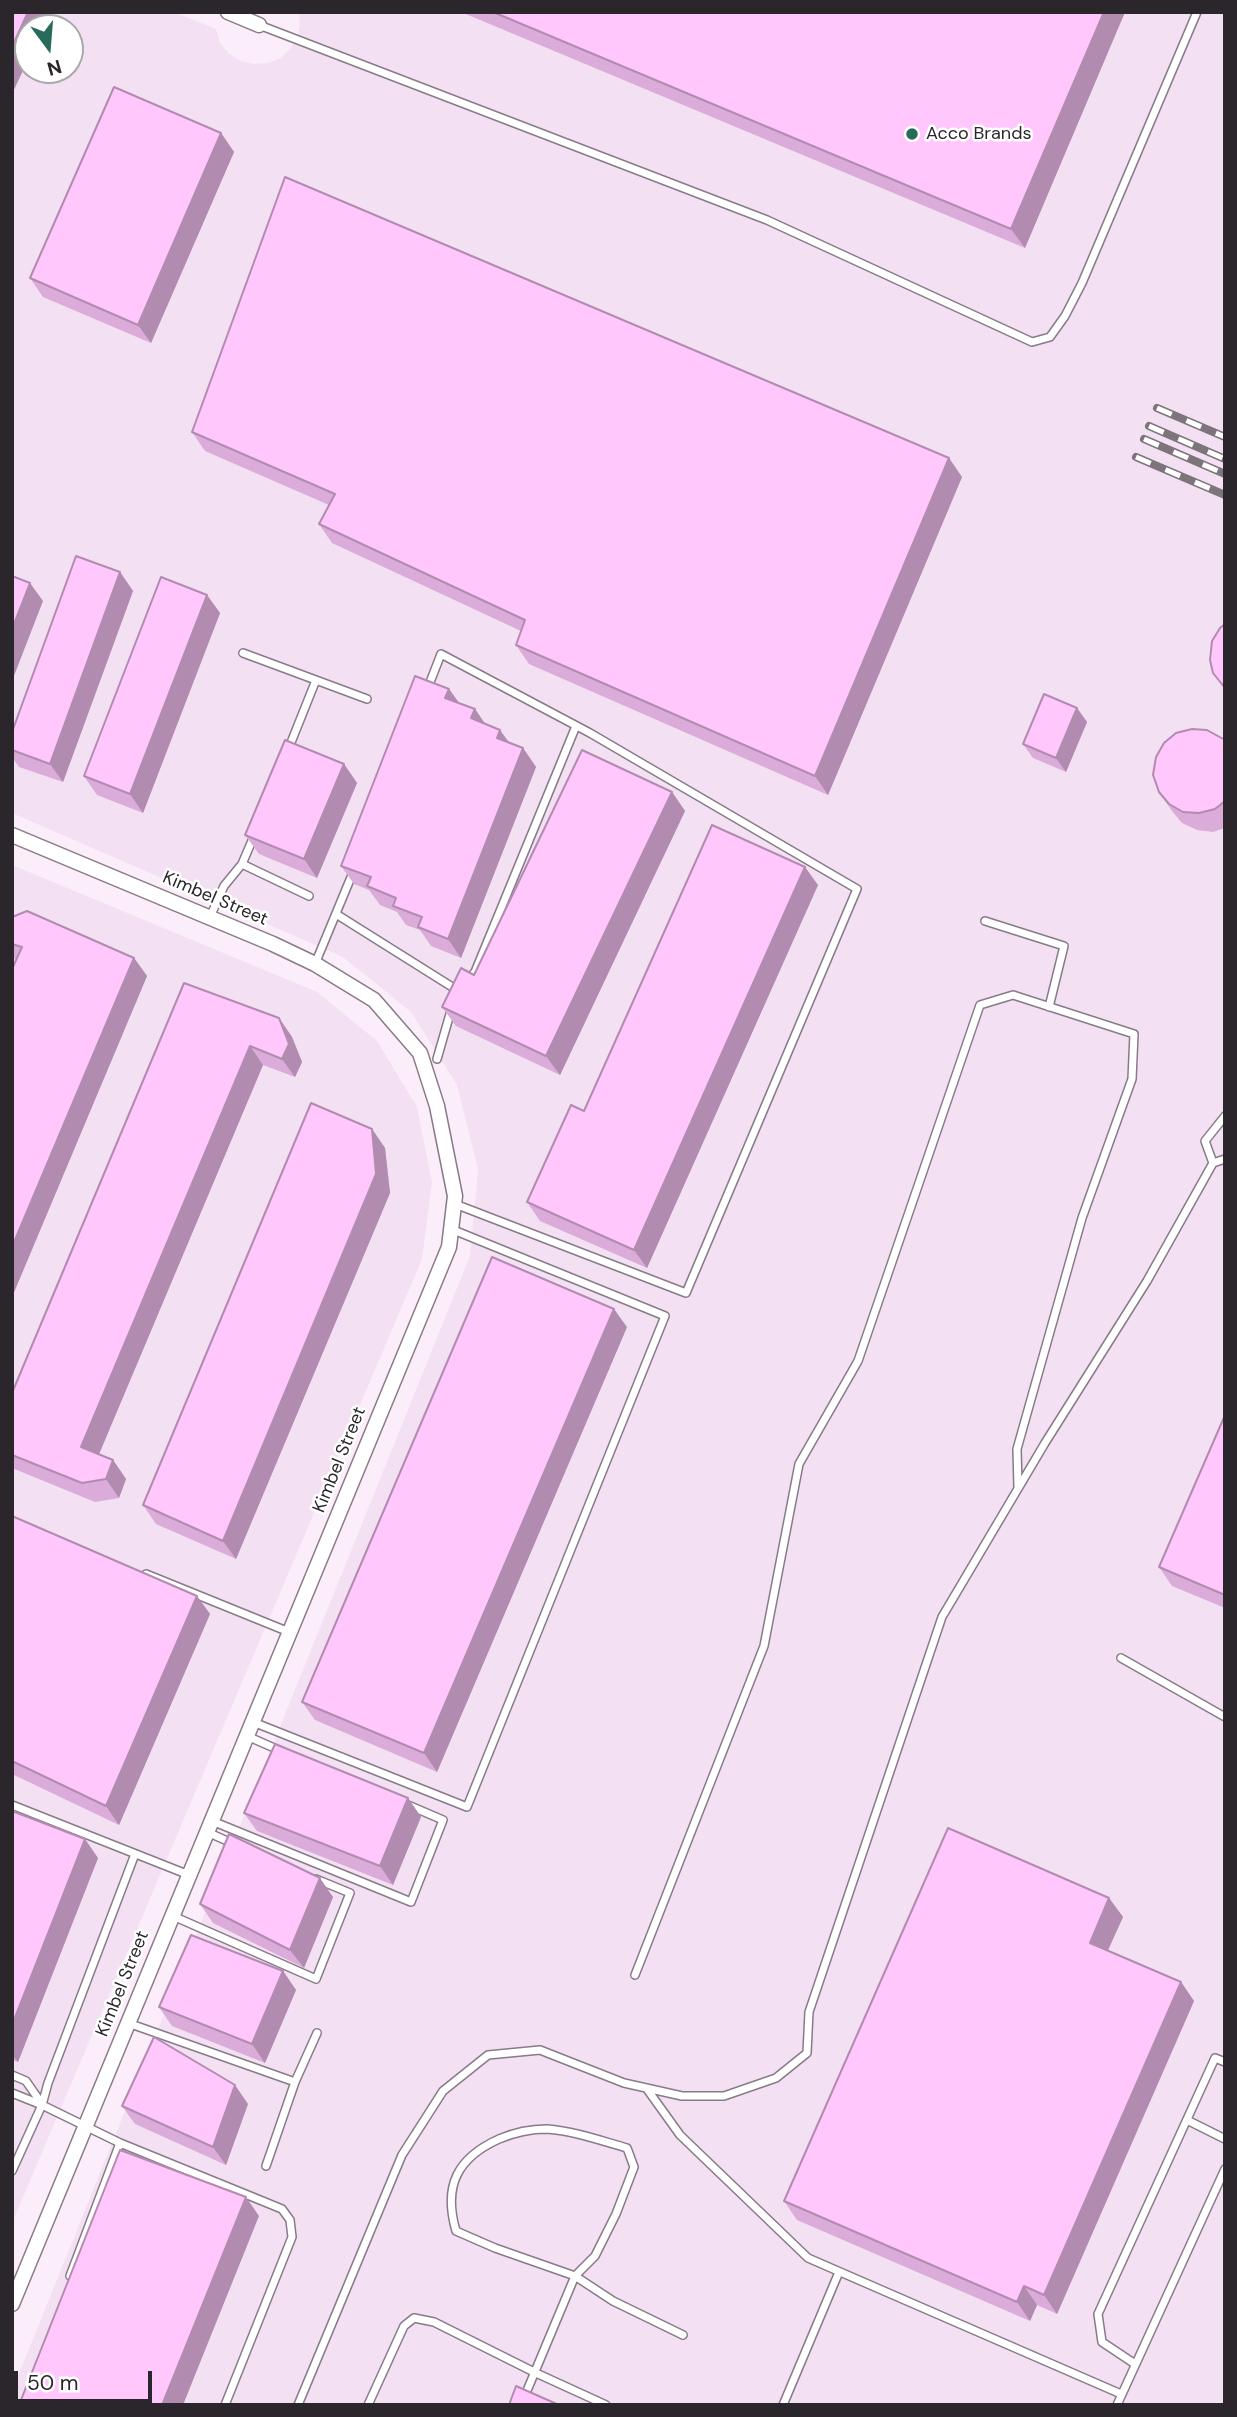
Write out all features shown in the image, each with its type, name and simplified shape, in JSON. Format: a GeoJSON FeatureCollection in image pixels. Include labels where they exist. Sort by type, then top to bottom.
{"type":"FeatureCollection","features":[{"type":"Feature","properties":{"kind":"street"},"geometry":{"type":"LineString","coordinates":[[228,12],[259,24]]}},
{"type":"Feature","properties":{"kind":"street","name":"Kimbel Street"},"geometry":{"type":"LineString","coordinates":[[12,835],[315,964],[374,1000],[420,1054],[437,1107],[455,1196],[449,1247],[86,2126],[16,2283],[12,2304]]}},
{"type":"Feature","properties":{"kind":"lane"},"geometry":{"type":"LineString","coordinates":[[259,24],[767,220],[1032,342],[1050,337],[1065,316],[1082,283],[1197,12]]}},
{"type":"Feature","properties":{"kind":"lane"},"geometry":{"type":"LineString","coordinates":[[243,653],[367,699]]}},
{"type":"Feature","properties":{"kind":"lane"},"geometry":{"type":"LineString","coordinates":[[421,704],[441,654],[576,726],[857,889],[686,1293],[454,1204]]}},
{"type":"Feature","properties":{"kind":"lane"},"geometry":{"type":"LineString","coordinates":[[286,755],[316,680]]}},
{"type":"Feature","properties":{"kind":"lane"},"geometry":{"type":"LineString","coordinates":[[437,1059],[457,990],[475,972],[576,726]]}},
{"type":"Feature","properties":{"kind":"lane"},"geometry":{"type":"LineString","coordinates":[[209,918],[224,886],[242,864],[256,829]]}},
{"type":"Feature","properties":{"kind":"lane"},"geometry":{"type":"LineString","coordinates":[[242,864],[309,896]]}},
{"type":"Feature","properties":{"kind":"lane"},"geometry":{"type":"LineString","coordinates":[[315,964],[356,864]]}},
{"type":"Feature","properties":{"kind":"lane"},"geometry":{"type":"LineString","coordinates":[[336,914],[457,990]]}},
{"type":"Feature","properties":{"kind":"lane"},"geometry":{"type":"LineString","coordinates":[[985,920],[1064,946],[1049,1007]]}},
{"type":"Feature","properties":{"kind":"lane"},"geometry":{"type":"LineString","coordinates":[[635,1975],[764,1646],[799,1464],[858,1361],[980,1005],[1013,995],[1134,1034],[1132,1079],[1082,1218],[1017,1449],[1018,1488]]}},
{"type":"Feature","properties":{"kind":"lane"},"geometry":{"type":"LineString","coordinates":[[1213,1163],[1205,1141],[1225,1116]]}},
{"type":"Feature","properties":{"kind":"lane"},"geometry":{"type":"LineString","coordinates":[[298,2405],[402,2155],[443,2091],[488,2056],[540,2050],[624,2083],[647,2089],[682,2096],[724,2096],[776,2078],[807,2053],[809,2012],[942,1617],[1018,1488],[1147,1281],[1213,1163],[1225,1158]]}},
{"type":"Feature","properties":{"kind":"lane"},"geometry":{"type":"LineString","coordinates":[[253,1721],[467,1807],[655,1342],[665,1316],[451,1229]]}},
{"type":"Feature","properties":{"kind":"lane"},"geometry":{"type":"LineString","coordinates":[[135,1570],[289,1632]]}},
{"type":"Feature","properties":{"kind":"lane"},"geometry":{"type":"LineString","coordinates":[[1121,1658],[1225,1717]]}},
{"type":"Feature","properties":{"kind":"lane"},"geometry":{"type":"LineString","coordinates":[[247,1736],[283,1751]]}},
{"type":"Feature","properties":{"kind":"lane"},"geometry":{"type":"LineString","coordinates":[[209,1826],[411,1902],[443,1820],[394,1799]]}},
{"type":"Feature","properties":{"kind":"lane"},"geometry":{"type":"LineString","coordinates":[[12,1805],[189,1875]]}},
{"type":"Feature","properties":{"kind":"lane"},"geometry":{"type":"LineString","coordinates":[[209,1826],[243,1847]]}},
{"type":"Feature","properties":{"kind":"lane"},"geometry":{"type":"LineString","coordinates":[[12,2171],[42,2105],[135,1854]]}},
{"type":"Feature","properties":{"kind":"lane"},"geometry":{"type":"LineString","coordinates":[[172,1916],[316,1979],[350,1894],[302,1873]]}},
{"type":"Feature","properties":{"kind":"lane"},"geometry":{"type":"LineString","coordinates":[[128,2023],[295,2082]]}},
{"type":"Feature","properties":{"kind":"lane"},"geometry":{"type":"LineString","coordinates":[[266,2166],[295,2082],[317,2033]]}},
{"type":"Feature","properties":{"kind":"lane"},"geometry":{"type":"LineString","coordinates":[[1135,2364],[1102,2342],[1098,2314],[1215,2058],[1225,2062]]}},
{"type":"Feature","properties":{"kind":"lane"},"geometry":{"type":"LineString","coordinates":[[12,2076],[26,2081],[42,2105]]}},
{"type":"Feature","properties":{"kind":"lane"},"geometry":{"type":"LineString","coordinates":[[647,2089],[680,2135],[808,2259],[1121,2394]]}},
{"type":"Feature","properties":{"kind":"lane"},"geometry":{"type":"LineString","coordinates":[[12,2094],[42,2105],[120,2143],[282,2208],[290,2220],[292,2237],[225,2405]]}},
{"type":"Feature","properties":{"kind":"lane"},"geometry":{"type":"LineString","coordinates":[[1187,2120],[1225,2139]]}},
{"type":"Feature","properties":{"kind":"lane"},"geometry":{"type":"LineString","coordinates":[[521,2405],[575,2276],[595,2256],[616,2214],[634,2167],[627,2148],[547,2129],[512,2134],[484,2146],[462,2164],[452,2189],[450,2211],[456,2231],[575,2276],[613,2301],[682,2335]]}},
{"type":"Feature","properties":{"kind":"lane"},"geometry":{"type":"LineString","coordinates":[[66,2287],[120,2143]]}},
{"type":"Feature","properties":{"kind":"lane"},"geometry":{"type":"LineString","coordinates":[[1117,2405],[1225,2169]]}},
{"type":"Feature","properties":{"kind":"lane"},"geometry":{"type":"LineString","coordinates":[[783,2405],[839,2272]]}},
{"type":"Feature","properties":{"kind":"lane"},"geometry":{"type":"LineString","coordinates":[[368,2405],[404,2326],[414,2318],[434,2322],[606,2405]]}},
{"type":"Feature","properties":{"kind":"shaded area"},"geometry":{"type":"Polygon","coordinates":[[[12,12],[174,12],[216,29],[220,43],[229,54],[254,64],[281,58],[291,48],[298,36],[299,12],[1225,12],[1225,2405],[12,2405],[12,2391],[470,1256],[478,1169],[457,1085],[411,1012],[343,957],[12,813],[12,12]]]}},
{"type":"Feature","properties":{"kind":"shaded area"},"geometry":{"type":"Polygon","coordinates":[[[12,865],[317,992],[377,1041],[417,1107],[432,1182],[422,1259],[12,2223],[12,865]]]}},
{"type":"Feature","properties":{"kind":"building"},"geometry":{"type":"Polygon","coordinates":[[[12,12],[28,12],[14,14],[12,47],[12,12]]]}},
{"type":"Feature","properties":{"kind":"building","name":"Acco Brands"},"geometry":{"type":"Polygon","coordinates":[[[493,12],[1104,12],[1011,229],[493,12]]]}},
{"type":"Feature","properties":{"kind":"building"},"geometry":{"type":"Polygon","coordinates":[[[114,87],[221,133],[138,325],[30,278],[114,87]]]}},
{"type":"Feature","properties":{"kind":"building"},"geometry":{"type":"Polygon","coordinates":[[[285,177],[949,458],[815,776],[516,645],[525,620],[319,524],[335,494],[192,432],[285,177]]]}},
{"type":"Feature","properties":{"kind":"building"},"geometry":{"type":"Polygon","coordinates":[[[76,556],[120,572],[50,764],[12,750],[12,732],[76,556]]]}},
{"type":"Feature","properties":{"kind":"building"},"geometry":{"type":"Polygon","coordinates":[[[12,576],[30,583],[12,629],[12,576]]]}},
{"type":"Feature","properties":{"kind":"building"},"geometry":{"type":"Polygon","coordinates":[[[161,577],[207,595],[130,794],[84,776],[161,577]]]}},
{"type":"Feature","properties":{"kind":"building"},"geometry":{"type":"Polygon","coordinates":[[[1225,624],[1225,688],[1213,673],[1210,660],[1212,641],[1225,624]]]}},
{"type":"Feature","properties":{"kind":"building"},"geometry":{"type":"Polygon","coordinates":[[[415,676],[449,689],[445,698],[475,709],[471,718],[500,730],[497,738],[523,748],[448,939],[418,927],[422,917],[393,906],[396,898],[367,886],[371,877],[341,866],[415,676]]]}},
{"type":"Feature","properties":{"kind":"building"},"geometry":{"type":"Polygon","coordinates":[[[1044,694],[1077,708],[1056,758],[1023,744],[1044,694]]]}},
{"type":"Feature","properties":{"kind":"building"},"geometry":{"type":"Polygon","coordinates":[[[1192,729],[1207,730],[1225,740],[1225,801],[1215,809],[1199,813],[1183,812],[1169,804],[1159,792],[1153,775],[1156,757],[1164,743],[1176,733],[1192,729]]]}},
{"type":"Feature","properties":{"kind":"building"},"geometry":{"type":"Polygon","coordinates":[[[285,740],[344,764],[304,859],[245,835],[285,740]]]}},
{"type":"Feature","properties":{"kind":"building"},"geometry":{"type":"Polygon","coordinates":[[[582,750],[672,792],[546,1056],[442,1007],[461,968],[474,975],[582,750]]]}},
{"type":"Feature","properties":{"kind":"building"},"geometry":{"type":"Polygon","coordinates":[[[712,825],[805,867],[634,1250],[527,1202],[571,1105],[584,1111],[712,825]]]}},
{"type":"Feature","properties":{"kind":"building"},"geometry":{"type":"Polygon","coordinates":[[[27,911],[134,958],[12,1247],[12,969],[22,947],[12,944],[12,917],[27,911]]]}},
{"type":"Feature","properties":{"kind":"building"},"geometry":{"type":"Polygon","coordinates":[[[184,983],[279,1018],[289,1044],[282,1059],[250,1046],[81,1447],[113,1460],[106,1479],[82,1483],[12,1455],[12,1393],[184,983]]]}},
{"type":"Feature","properties":{"kind":"building"},"geometry":{"type":"Polygon","coordinates":[[[311,1103],[372,1129],[376,1174],[223,1541],[143,1505],[311,1103]]]}},
{"type":"Feature","properties":{"kind":"building"},"geometry":{"type":"Polygon","coordinates":[[[492,1257],[614,1309],[424,1753],[302,1702],[492,1257]]]}},
{"type":"Feature","properties":{"kind":"building"},"geometry":{"type":"Polygon","coordinates":[[[1225,1415],[1225,1595],[1159,1567],[1225,1415]]]}},
{"type":"Feature","properties":{"kind":"building"},"geometry":{"type":"Polygon","coordinates":[[[12,1516],[197,1596],[106,1806],[12,1761],[12,1516]]]}},
{"type":"Feature","properties":{"kind":"building"},"geometry":{"type":"Polygon","coordinates":[[[275,1744],[408,1798],[380,1866],[244,1813],[275,1744]]]}},
{"type":"Feature","properties":{"kind":"building"},"geometry":{"type":"Polygon","coordinates":[[[12,1811],[85,1839],[12,2025],[12,1811]]]}},
{"type":"Feature","properties":{"kind":"building"},"geometry":{"type":"Polygon","coordinates":[[[948,1828],[1109,1898],[1090,1943],[1181,1982],[1044,2295],[1024,2286],[1017,2302],[784,2201],[948,1828]]]}},
{"type":"Feature","properties":{"kind":"building"},"geometry":{"type":"Polygon","coordinates":[[[229,1834],[320,1878],[290,1950],[200,1904],[229,1834]]]}},
{"type":"Feature","properties":{"kind":"building"},"geometry":{"type":"Polygon","coordinates":[[[191,1935],[283,1971],[252,2044],[159,2007],[191,1935]]]}},
{"type":"Feature","properties":{"kind":"building"},"geometry":{"type":"Polygon","coordinates":[[[154,2037],[235,2085],[213,2147],[122,2106],[154,2037]]]}},
{"type":"Feature","properties":{"kind":"building"},"geometry":{"type":"Polygon","coordinates":[[[120,2150],[246,2197],[162,2405],[19,2405],[120,2150]]]}},
{"type":"Feature","properties":{"kind":"building"},"geometry":{"type":"Polygon","coordinates":[[[516,2386],[559,2405],[509,2405],[516,2386]]]}},
{"type":"Feature","properties":{"kind":"railway"},"geometry":{"type":"LineString","coordinates":[[1157,408],[1225,437]]}},
{"type":"Feature","properties":{"kind":"railway"},"geometry":{"type":"LineString","coordinates":[[1149,426],[1225,459]]}},
{"type":"Feature","properties":{"kind":"railway"},"geometry":{"type":"LineString","coordinates":[[1144,439],[1225,474]]}},
{"type":"Feature","properties":{"kind":"railway"},"geometry":{"type":"LineString","coordinates":[[1136,457],[1225,495]]}},
{"type":"Feature","properties":{"kind":"place","name":"Acco Brands"},"geometry":{"type":"Point","coordinates":[912,134]}}]}
